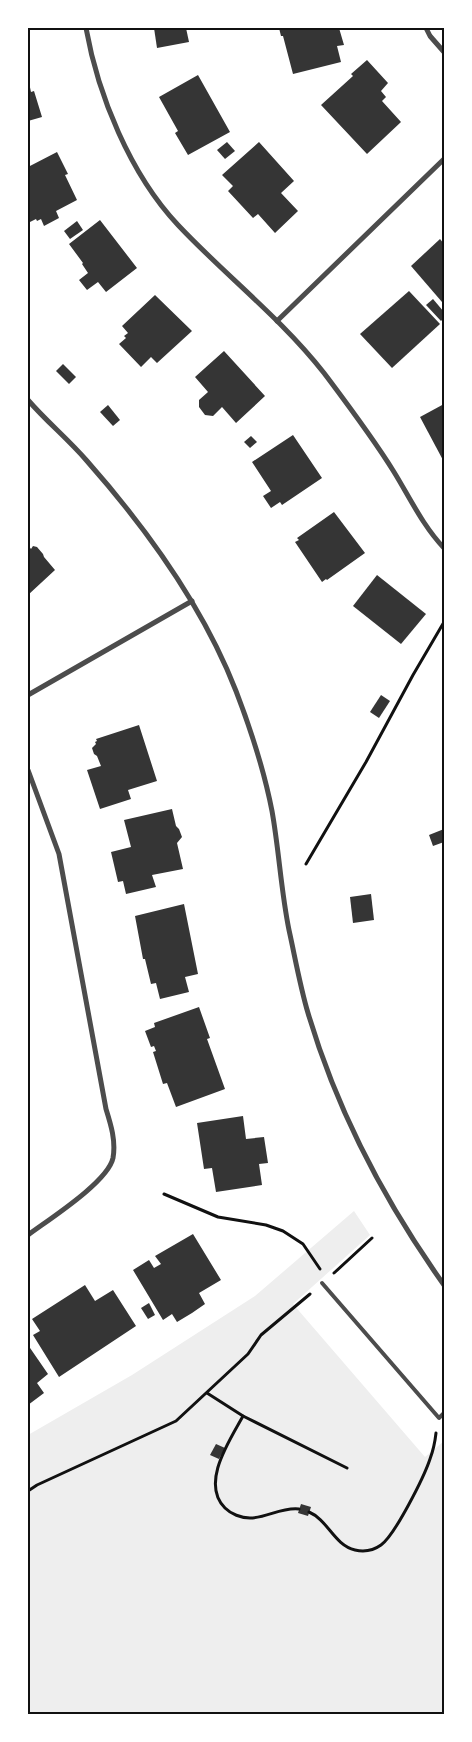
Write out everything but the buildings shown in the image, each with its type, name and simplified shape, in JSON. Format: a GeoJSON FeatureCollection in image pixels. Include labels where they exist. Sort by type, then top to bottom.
{"type":"FeatureCollection","features":[{"type":"Feature","properties":{"kind":"street"},"geometry":{"type":"LineString","coordinates":[[86,28],[91,54],[108,104],[123,142],[147,185],[177,224],[277,321],[322,370],[351,409],[393,471],[416,510],[444,548]]}},
{"type":"Feature","properties":{"kind":"street"},"geometry":{"type":"LineString","coordinates":[[426,28],[430,36],[444,52]]}},
{"type":"Feature","properties":{"kind":"street"},"geometry":{"type":"LineString","coordinates":[[277,321],[444,160]]}},
{"type":"Feature","properties":{"kind":"street"},"geometry":{"type":"LineString","coordinates":[[28,400],[86,459],[172,571],[204,623],[236,690],[259,760],[272,811],[289,927],[308,1013],[337,1096],[381,1187],[419,1249],[444,1284]]}},
{"type":"Feature","properties":{"kind":"street"},"geometry":{"type":"LineString","coordinates":[[28,695],[192,601]]}},
{"type":"Feature","properties":{"kind":"street"},"geometry":{"type":"LineString","coordinates":[[28,770],[59,854],[106,1109],[114,1136],[112,1160],[99,1181],[76,1201],[28,1235]]}},
{"type":"Feature","properties":{"kind":"lane"},"geometry":{"type":"LineString","coordinates":[[322,1283],[440,1418],[444,1413]]}},
{"type":"Feature","properties":{"kind":"path"},"geometry":{"type":"LineString","coordinates":[[306,864],[366,762],[444,622]]}},
{"type":"Feature","properties":{"kind":"path"},"geometry":{"type":"LineString","coordinates":[[164,1194],[218,1217],[266,1225],[283,1231],[303,1244],[327,1280]]}},
{"type":"Feature","properties":{"kind":"path"},"geometry":{"type":"LineString","coordinates":[[28,1491],[36,1485],[176,1421],[248,1354],[261,1335],[327,1280],[372,1238]]}},
{"type":"Feature","properties":{"kind":"path"},"geometry":{"type":"LineString","coordinates":[[207,1394],[243,1416],[347,1468]]}},
{"type":"Feature","properties":{"kind":"path"},"geometry":{"type":"LineString","coordinates":[[243,1416],[215,1474],[215,1487],[222,1505],[228,1511],[244,1518],[262,1517],[286,1509],[299,1508]]}},
{"type":"Feature","properties":{"kind":"path"},"geometry":{"type":"LineString","coordinates":[[309,1512],[322,1519],[336,1537],[354,1550],[370,1550],[381,1545],[391,1536],[426,1471],[432,1456],[440,1418]]}},
{"type":"Feature","properties":{"kind":"shaded area"},"geometry":{"type":"Polygon","coordinates":[[[354,1211],[370,1235],[293,1304],[425,1457],[444,1441],[444,1714],[28,1714],[28,1435],[132,1375],[255,1296],[354,1211]]]}}]}
